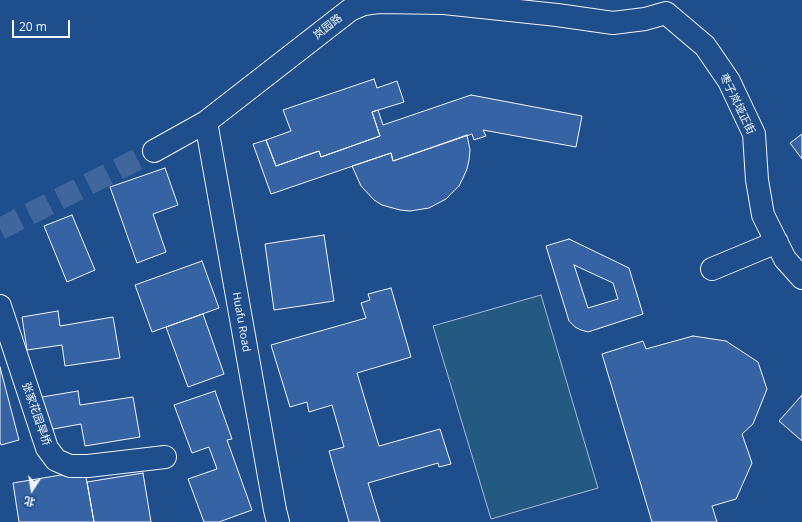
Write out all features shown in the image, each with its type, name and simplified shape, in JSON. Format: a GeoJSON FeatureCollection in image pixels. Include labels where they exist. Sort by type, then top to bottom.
{"type":"FeatureCollection","features":[{"type":"Feature","properties":{"kind":"street","name":"岚园路"},"geometry":{"type":"LineString","coordinates":[[154,151],[206,122],[350,10],[364,4],[378,2],[444,3],[557,15],[613,23],[645,19],[671,6]]}},
{"type":"Feature","properties":{"kind":"street","name":"枣子岚垭正街"},"geometry":{"type":"LineString","coordinates":[[671,6],[705,46],[732,88],[754,134],[757,180],[763,215],[785,259],[802,278]]}},
{"type":"Feature","properties":{"kind":"street","name":"Huafu Road"},"geometry":{"type":"LineString","coordinates":[[206,122],[278,522]]}},
{"type":"Feature","properties":{"kind":"street"},"geometry":{"type":"LineString","coordinates":[[712,269],[777,242]]}},
{"type":"Feature","properties":{"kind":"street","name":"张家花园旱桥"},"geometry":{"type":"LineString","coordinates":[[0,306],[46,448],[56,460],[70,466],[88,466],[164,457]]}},
{"type":"Feature","properties":{"kind":"shaded area"},"geometry":{"type":"Polygon","coordinates":[[[541,295],[598,488],[491,519],[433,326],[541,295]]]}},
{"type":"Feature","properties":{"kind":"building"},"geometry":{"type":"Polygon","coordinates":[[[374,79],[377,88],[397,81],[404,102],[372,112],[380,136],[321,157],[319,151],[276,166],[266,140],[291,131],[283,110],[374,79]]]}},
{"type":"Feature","properties":{"kind":"building"},"geometry":{"type":"Polygon","coordinates":[[[471,95],[582,116],[576,147],[483,130],[486,136],[474,140],[472,134],[393,161],[391,153],[271,194],[253,144],[266,140],[276,166],[319,151],[321,157],[380,136],[372,112],[378,110],[383,125],[471,95]]]}},
{"type":"Feature","properties":{"kind":"building"},"geometry":{"type":"Polygon","coordinates":[[[802,134],[802,159],[790,143],[802,134]]]}},
{"type":"Feature","properties":{"kind":"building"},"geometry":{"type":"Polygon","coordinates":[[[467,135],[470,150],[469,160],[467,169],[459,186],[446,199],[429,208],[410,211],[382,205],[374,200],[361,186],[352,166],[391,153],[393,161],[467,135]]]}},
{"type":"Feature","properties":{"kind":"building"},"geometry":{"type":"Polygon","coordinates":[[[165,168],[178,205],[153,214],[166,252],[137,263],[110,187],[165,168]]]}},
{"type":"Feature","properties":{"kind":"building"},"geometry":{"type":"Polygon","coordinates":[[[72,215],[95,270],[67,282],[44,226],[72,215]]]}},
{"type":"Feature","properties":{"kind":"building"},"geometry":{"type":"Polygon","coordinates":[[[324,235],[334,301],[274,310],[265,244],[324,235]]]}},
{"type":"Feature","properties":{"kind":"building"},"geometry":{"type":"Polygon","coordinates":[[[569,239],[629,268],[643,314],[588,332],[575,327],[569,321],[546,246],[569,239]],[[574,265],[588,308],[618,299],[613,283],[574,265]]]}},
{"type":"Feature","properties":{"kind":"building"},"geometry":{"type":"Polygon","coordinates":[[[202,261],[219,308],[152,332],[135,285],[202,261]]]}},
{"type":"Feature","properties":{"kind":"building"},"geometry":{"type":"Polygon","coordinates":[[[391,288],[411,357],[357,373],[379,446],[440,429],[451,464],[439,467],[438,463],[368,483],[380,522],[349,522],[329,451],[344,447],[332,405],[309,412],[307,402],[290,407],[271,345],[366,318],[361,303],[370,300],[368,294],[391,288]]]}},
{"type":"Feature","properties":{"kind":"building"},"geometry":{"type":"Polygon","coordinates":[[[58,311],[60,326],[113,317],[120,358],[65,366],[62,345],[27,350],[22,317],[58,311]]]}},
{"type":"Feature","properties":{"kind":"building"},"geometry":{"type":"Polygon","coordinates":[[[203,314],[224,374],[188,387],[166,327],[203,314]]]}},
{"type":"Feature","properties":{"kind":"building"},"geometry":{"type":"Polygon","coordinates":[[[693,336],[726,341],[758,362],[767,389],[753,424],[742,434],[752,463],[736,499],[712,506],[717,522],[652,522],[602,354],[643,341],[646,349],[693,336]]]}},
{"type":"Feature","properties":{"kind":"building"},"geometry":{"type":"Polygon","coordinates":[[[0,367],[19,440],[1,445],[0,442],[0,367]]]}},
{"type":"Feature","properties":{"kind":"building"},"geometry":{"type":"Polygon","coordinates":[[[78,391],[80,405],[133,397],[140,437],[85,446],[81,424],[48,430],[42,397],[78,391]]]}},
{"type":"Feature","properties":{"kind":"building"},"geometry":{"type":"Polygon","coordinates":[[[215,391],[232,439],[227,440],[252,510],[219,522],[204,522],[188,479],[217,469],[209,447],[192,453],[174,405],[215,391]]]}},
{"type":"Feature","properties":{"kind":"building"},"geometry":{"type":"Polygon","coordinates":[[[802,395],[802,441],[779,421],[802,395]]]}},
{"type":"Feature","properties":{"kind":"building"},"geometry":{"type":"Polygon","coordinates":[[[85,471],[94,522],[19,522],[13,483],[85,471]]]}},
{"type":"Feature","properties":{"kind":"building"},"geometry":{"type":"Polygon","coordinates":[[[143,473],[151,522],[94,522],[87,482],[143,473]]]}},
{"type":"Feature","properties":{"kind":"tunnel"},"geometry":{"type":"LineString","coordinates":[[0,229],[154,151]]}}]}
